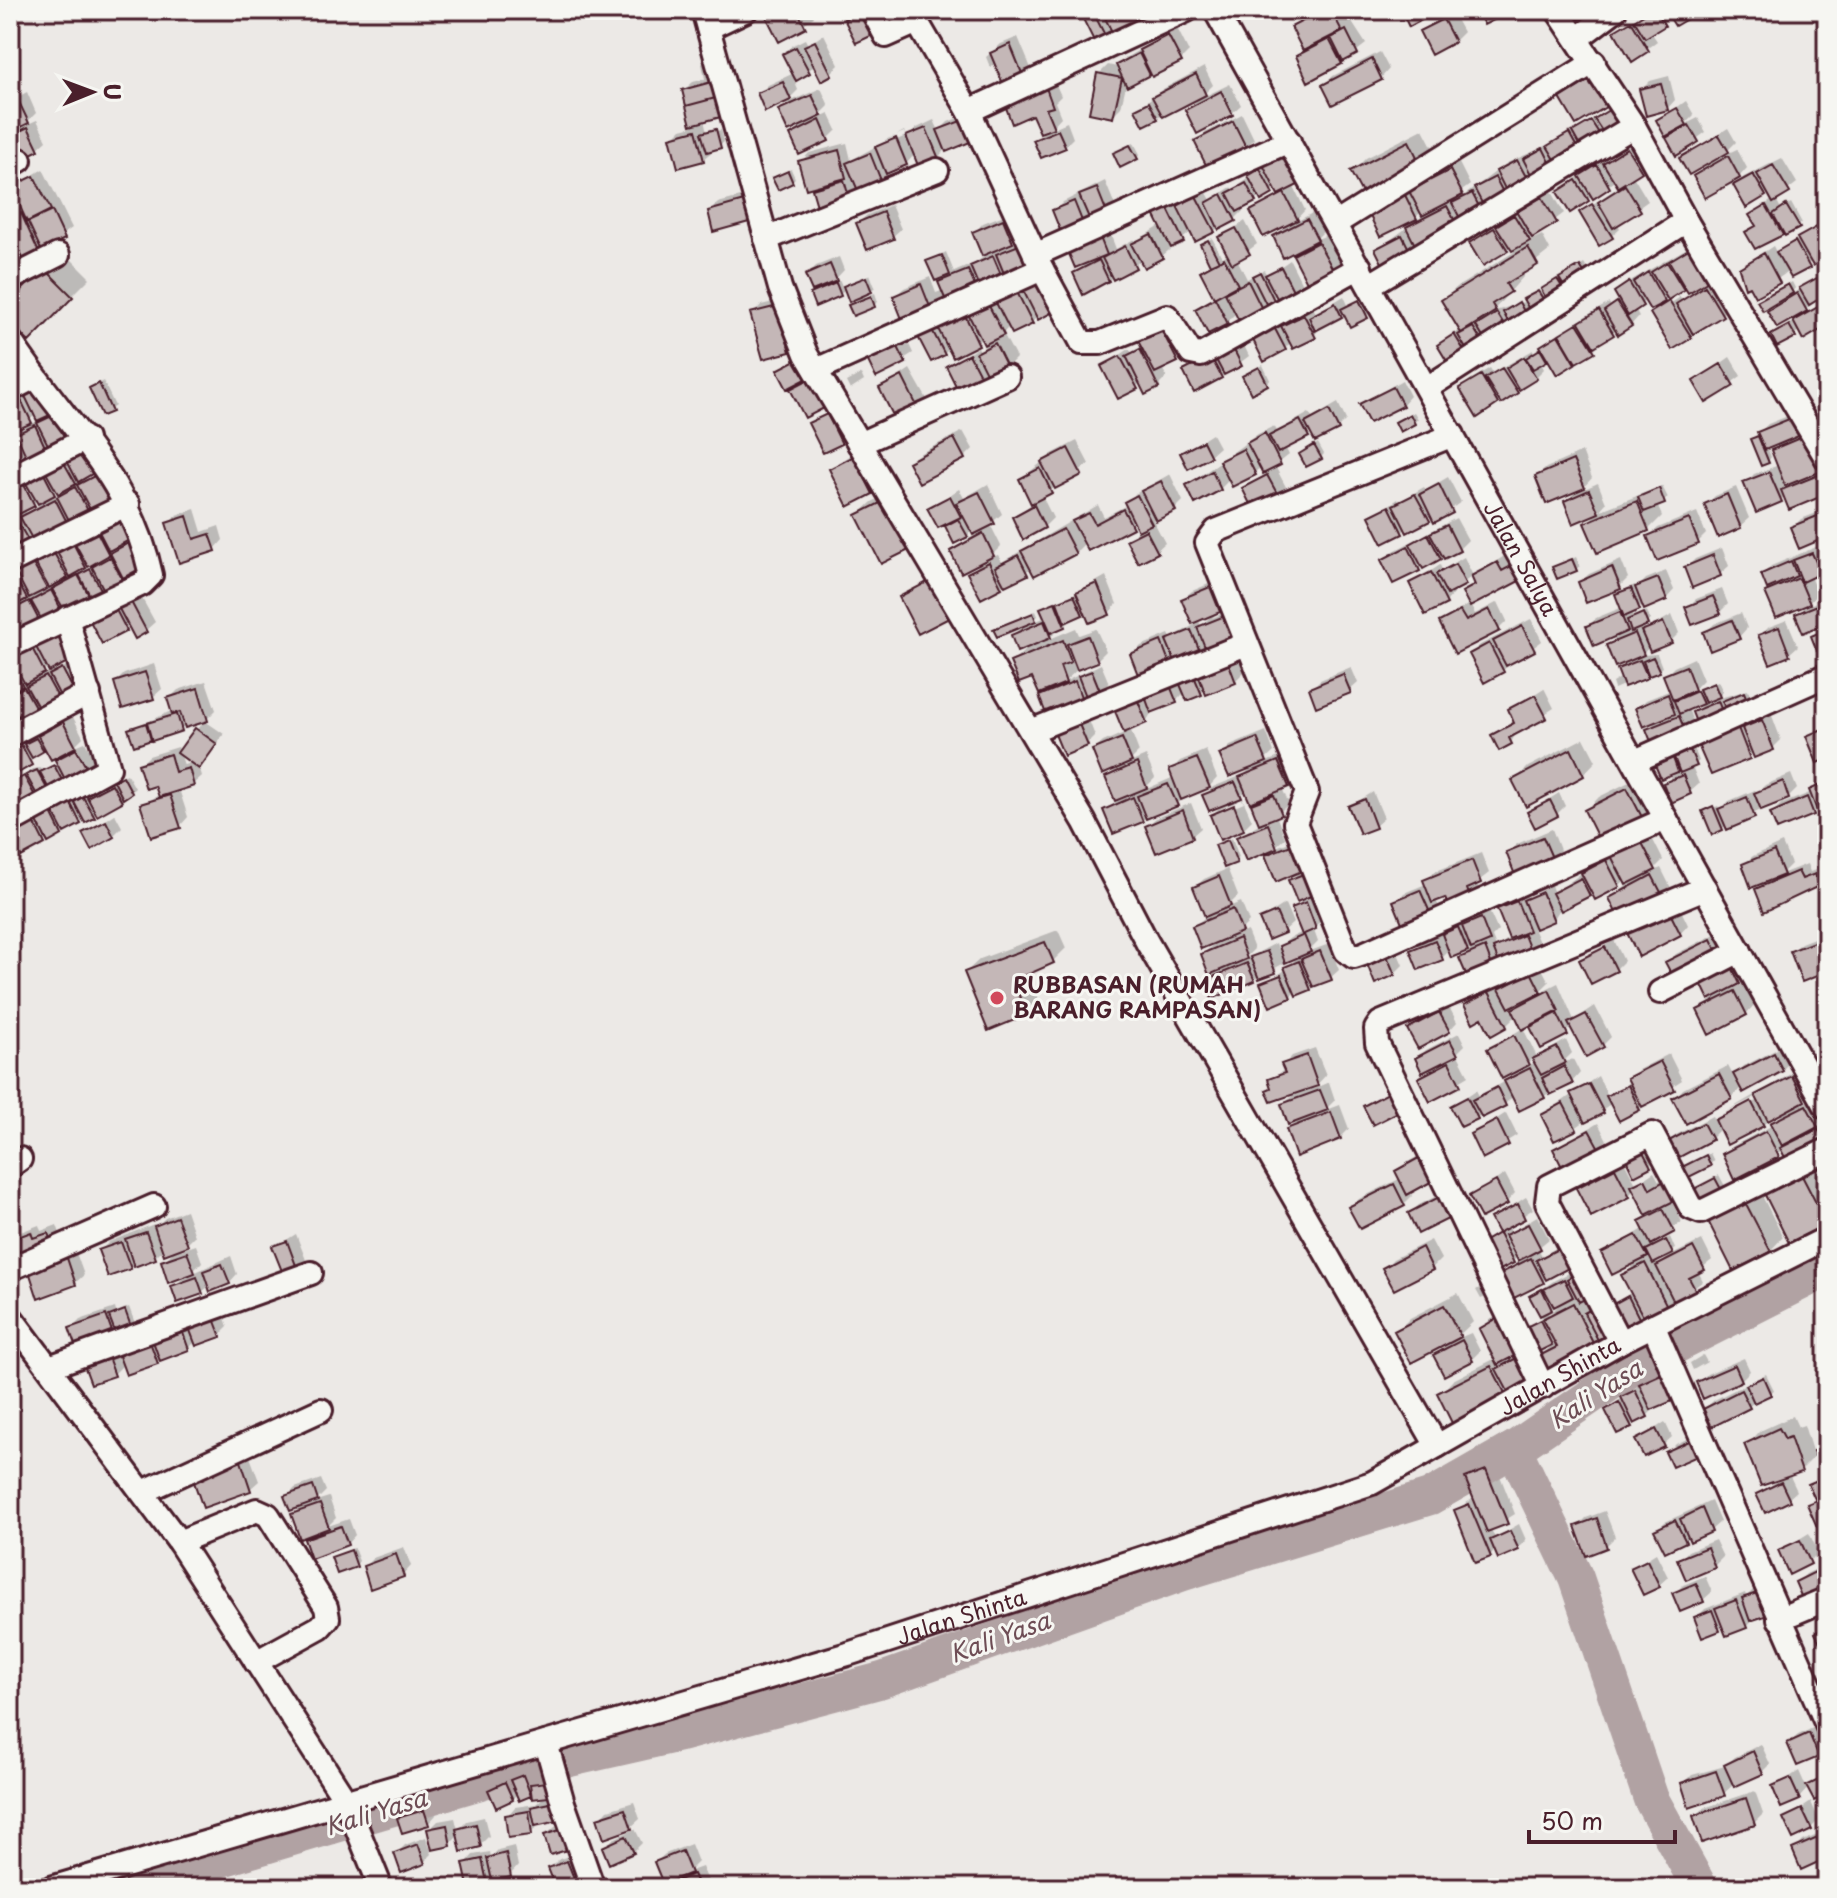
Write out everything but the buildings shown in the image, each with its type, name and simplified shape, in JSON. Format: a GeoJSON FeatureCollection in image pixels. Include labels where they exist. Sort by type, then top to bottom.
{"type":"FeatureCollection","features":[{"type":"Feature","properties":{"kind":"street"},"geometry":{"type":"LineString","coordinates":[[746,10],[706,19],[793,326],[859,444],[1084,821],[1147,942],[1437,1446]]}},
{"type":"Feature","properties":{"kind":"street"},"geometry":{"type":"LineString","coordinates":[[872,10],[886,36],[918,25],[969,111],[1038,262],[1082,343],[1100,343],[1167,316],[1173,319],[1185,345],[1196,356],[1365,276],[1634,126]]}},
{"type":"Feature","properties":{"kind":"street"},"geometry":{"type":"LineString","coordinates":[[969,111],[1187,10]]}},
{"type":"Feature","properties":{"kind":"street","name":"Jalan Salya"},"geometry":{"type":"LineString","coordinates":[[1215,10],[1827,1108]]}},
{"type":"Feature","properties":{"kind":"street"},"geometry":{"type":"LineString","coordinates":[[1557,10],[1634,126],[1686,221],[1827,459]]}},
{"type":"Feature","properties":{"kind":"street"},"geometry":{"type":"LineString","coordinates":[[1578,38],[1615,10]]}},
{"type":"Feature","properties":{"kind":"street"},"geometry":{"type":"LineString","coordinates":[[1335,224],[1594,62]]}},
{"type":"Feature","properties":{"kind":"street"},"geometry":{"type":"LineString","coordinates":[[816,370],[1289,141]]}},
{"type":"Feature","properties":{"kind":"street"},"geometry":{"type":"LineString","coordinates":[[766,239],[937,170]]}},
{"type":"Feature","properties":{"kind":"street"},"geometry":{"type":"LineString","coordinates":[[1427,388],[1686,221]]}},
{"type":"Feature","properties":{"kind":"street"},"geometry":{"type":"LineString","coordinates":[[10,279],[58,255]]}},
{"type":"Feature","properties":{"kind":"street"},"geometry":{"type":"LineString","coordinates":[[10,646],[142,584],[151,575],[128,504],[86,439],[14,354]]}},
{"type":"Feature","properties":{"kind":"street"},"geometry":{"type":"LineString","coordinates":[[10,390],[35,377]]}},
{"type":"Feature","properties":{"kind":"street"},"geometry":{"type":"LineString","coordinates":[[859,444],[1007,377]]}},
{"type":"Feature","properties":{"kind":"street"},"geometry":{"type":"LineString","coordinates":[[1453,435],[1209,537],[1209,554],[1307,792],[1295,823],[1348,955],[1363,954],[1666,819]]}},
{"type":"Feature","properties":{"kind":"street"},"geometry":{"type":"LineString","coordinates":[[10,478],[86,439]]}},
{"type":"Feature","properties":{"kind":"street"},"geometry":{"type":"LineString","coordinates":[[10,562],[128,504]]}},
{"type":"Feature","properties":{"kind":"street"},"geometry":{"type":"LineString","coordinates":[[10,822],[109,768],[67,618]]}},
{"type":"Feature","properties":{"kind":"street"},"geometry":{"type":"LineString","coordinates":[[1031,731],[1246,644]]}},
{"type":"Feature","properties":{"kind":"street"},"geometry":{"type":"LineString","coordinates":[[1635,761],[1827,675]]}},
{"type":"Feature","properties":{"kind":"street"},"geometry":{"type":"LineString","coordinates":[[10,735],[89,693]]}},
{"type":"Feature","properties":{"kind":"street"},"geometry":{"type":"LineString","coordinates":[[1543,1387],[1377,1043],[1376,1029],[1380,1023],[1705,888]]}},
{"type":"Feature","properties":{"kind":"street"},"geometry":{"type":"LineString","coordinates":[[1660,992],[1740,951]]}},
{"type":"Feature","properties":{"kind":"street"},"geometry":{"type":"LineString","coordinates":[[1620,1342],[1547,1202],[1549,1186],[1652,1134],[1691,1208],[1701,1212],[1827,1150]]}},
{"type":"Feature","properties":{"kind":"street"},"geometry":{"type":"LineString","coordinates":[[10,1269],[154,1206]]}},
{"type":"Feature","properties":{"kind":"street","name":"Jalan Shinta"},"geometry":{"type":"LineString","coordinates":[[51,1888],[350,1812],[549,1753],[1372,1483],[1620,1342],[1827,1238]]}},
{"type":"Feature","properties":{"kind":"street"},"geometry":{"type":"LineString","coordinates":[[49,1367],[311,1273]]}},
{"type":"Feature","properties":{"kind":"street"},"geometry":{"type":"LineString","coordinates":[[10,1316],[179,1542],[350,1812],[381,1888]]}},
{"type":"Feature","properties":{"kind":"street"},"geometry":{"type":"LineString","coordinates":[[1654,1327],[1827,1725]]}},
{"type":"Feature","properties":{"kind":"street"},"geometry":{"type":"LineString","coordinates":[[143,1492],[321,1410]]}},
{"type":"Feature","properties":{"kind":"street"},"geometry":{"type":"LineString","coordinates":[[179,1542],[257,1510],[268,1515],[326,1607],[328,1618],[320,1627],[256,1662]]}},
{"type":"Feature","properties":{"kind":"street"},"geometry":{"type":"LineString","coordinates":[[1779,1619],[1827,1599]]}},
{"type":"Feature","properties":{"kind":"street"},"geometry":{"type":"LineString","coordinates":[[549,1753],[593,1888]]}},
{"type":"Feature","properties":{"kind":"waterway","name":"Kali Yasa"},"geometry":{"type":"LineString","coordinates":[[124,1888],[517,1771],[680,1734],[882,1680],[1183,1573],[1430,1497],[1514,1449],[1632,1368],[1827,1269]]}},
{"type":"Feature","properties":{"kind":"waterway"},"geometry":{"type":"LineString","coordinates":[[1514,1449],[1576,1578],[1651,1799],[1700,1888]]}},
{"type":"Feature","properties":{"kind":"place","name":"RUBBASAN (RUMAH BARANG RAMPASAN)"},"geometry":{"type":"Point","coordinates":[997,998]}}]}
